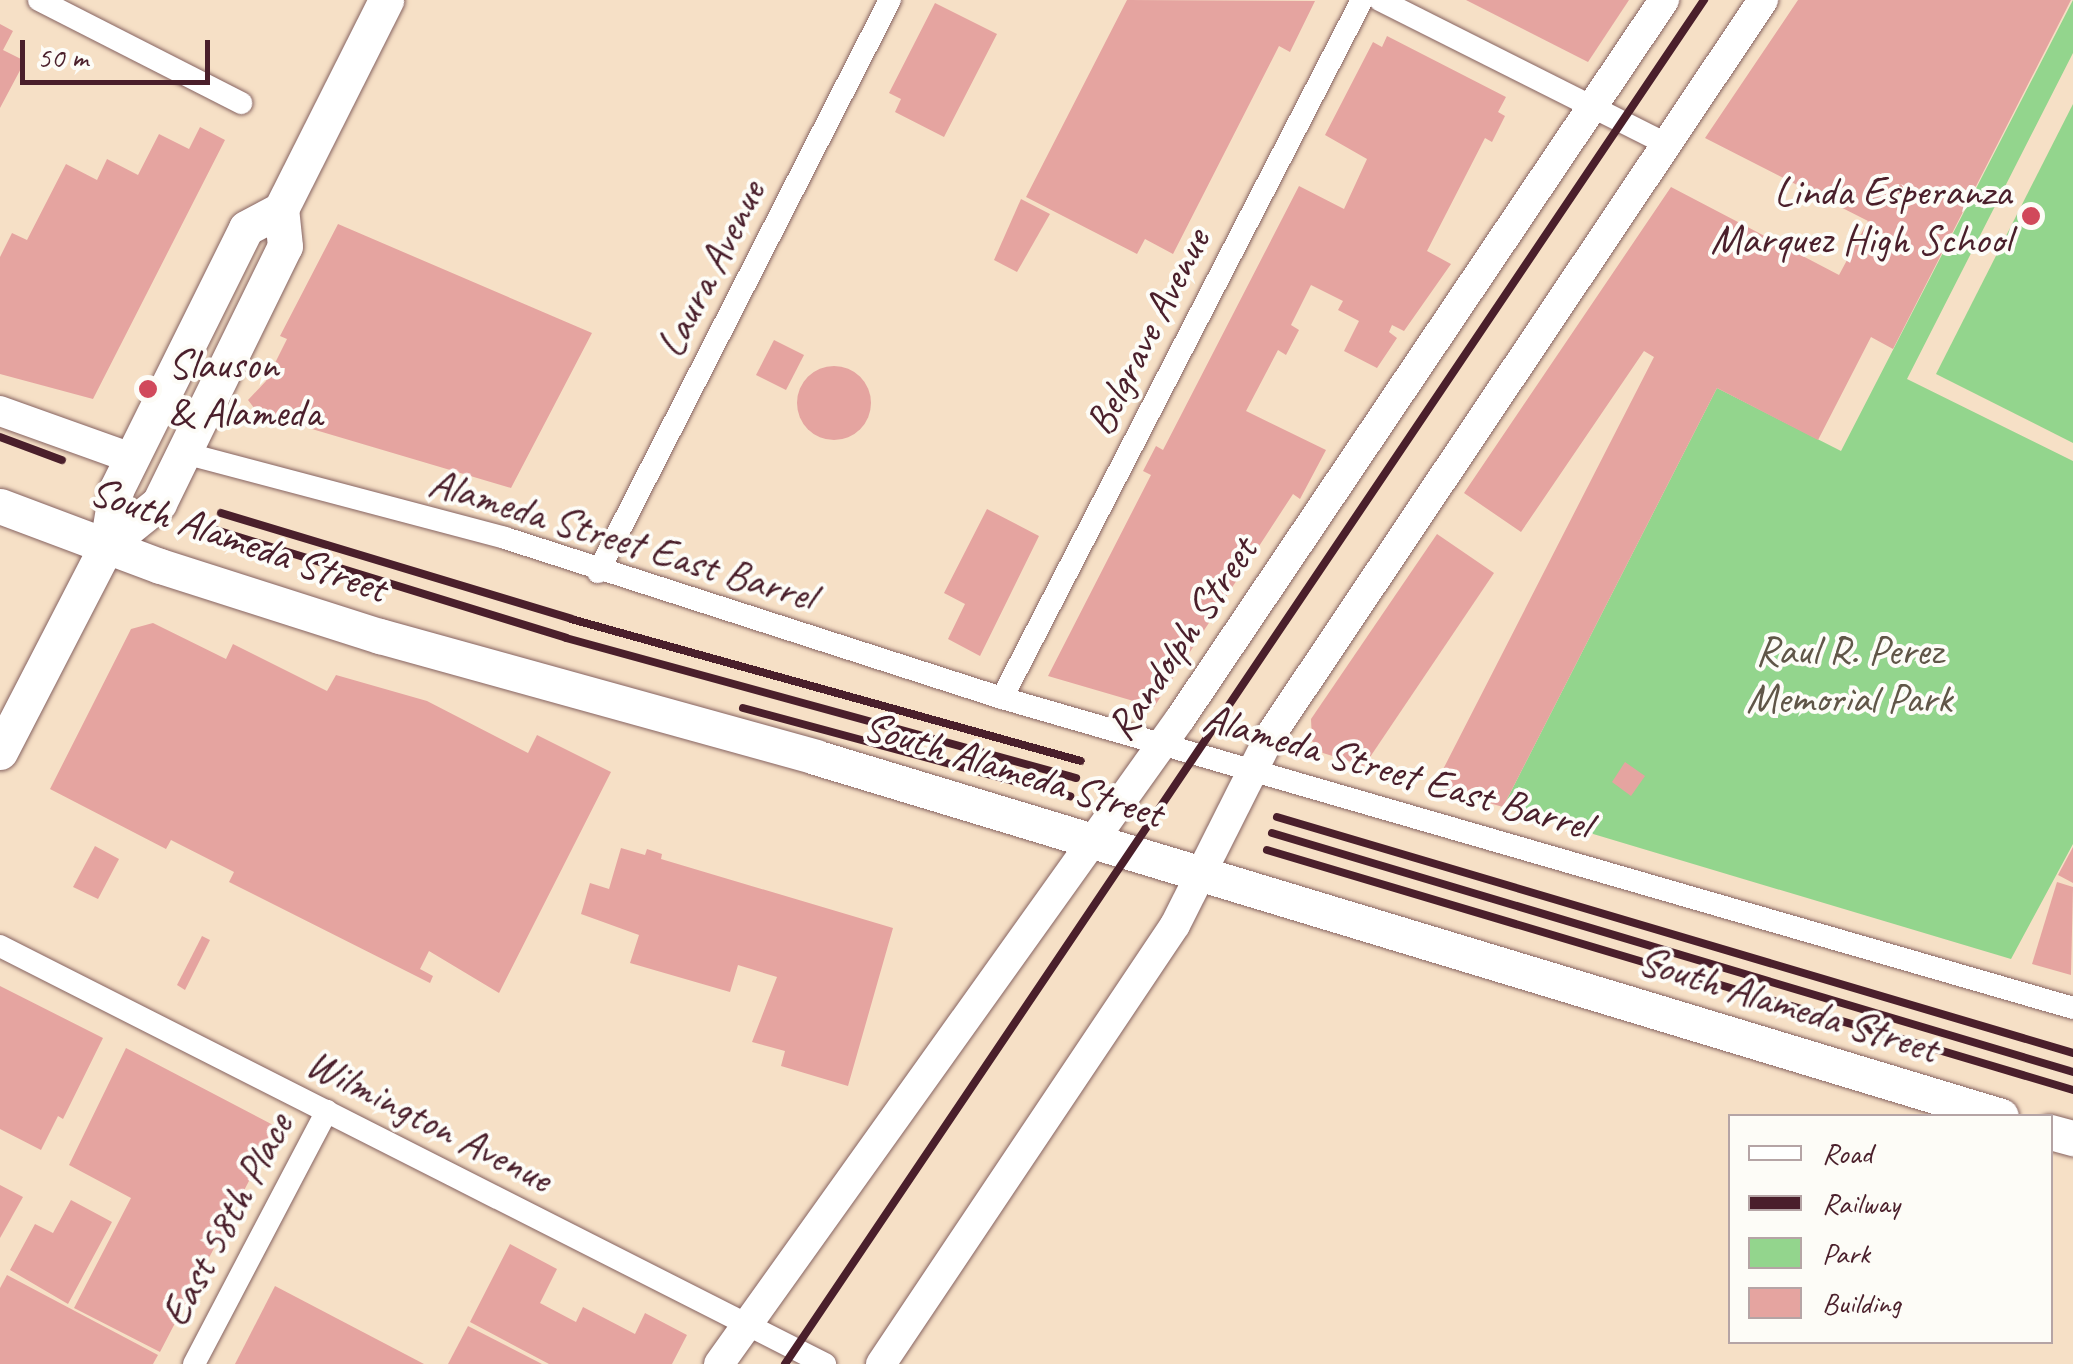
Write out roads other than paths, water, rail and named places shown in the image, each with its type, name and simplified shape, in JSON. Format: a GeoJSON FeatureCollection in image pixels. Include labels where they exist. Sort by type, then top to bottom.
{"type":"FeatureCollection","features":[{"type":"Feature","properties":{"kind":"main road"},"geometry":{"type":"LineString","coordinates":[[0,752],[107,546],[116,490],[246,228],[280,209],[386,0]]}},
{"type":"Feature","properties":{"kind":"main road"},"geometry":{"type":"LineString","coordinates":[[107,546],[159,503],[286,246],[280,209]]}},
{"type":"Feature","properties":{"kind":"main road","name":"South Alameda Street"},"geometry":{"type":"LineString","coordinates":[[0,506],[107,546],[380,636],[815,757],[1993,1114]]}},
{"type":"Feature","properties":{"kind":"street"},"geometry":{"type":"LineString","coordinates":[[39,0],[241,104]]}},
{"type":"Feature","properties":{"kind":"street","name":"Laura Avenue"},"geometry":{"type":"LineString","coordinates":[[598,572],[890,0]]}},
{"type":"Feature","properties":{"kind":"street","name":"Belgrave Avenue"},"geometry":{"type":"LineString","coordinates":[[1002,698],[1362,0]]}},
{"type":"Feature","properties":{"kind":"street"},"geometry":{"type":"LineString","coordinates":[[1380,0],[1666,144]]}},
{"type":"Feature","properties":{"kind":"street","name":"Randolph Street"},"geometry":{"type":"LineString","coordinates":[[719,1364],[1163,743],[1664,0]]}},
{"type":"Feature","properties":{"kind":"street"},"geometry":{"type":"LineString","coordinates":[[881,1364],[1175,925],[1270,736],[1763,0]]}},
{"type":"Feature","properties":{"kind":"street","name":"South Alameda Street"},"geometry":{"type":"LineString","coordinates":[[0,411],[131,458]]}},
{"type":"Feature","properties":{"kind":"street","name":"Alameda Street East Barrel"},"geometry":{"type":"LineString","coordinates":[[184,453],[506,538],[598,572],[1002,698],[1255,768],[2073,1008]]}},
{"type":"Feature","properties":{"kind":"street","name":"Wilmington Avenue"},"geometry":{"type":"LineString","coordinates":[[0,946],[825,1364]]}},
{"type":"Feature","properties":{"kind":"street","name":"East 58th Place"},"geometry":{"type":"LineString","coordinates":[[194,1364],[327,1112]]}},
{"type":"Feature","properties":{"kind":"railway"},"geometry":{"type":"LineString","coordinates":[[785,1364],[1704,0]]}},
{"type":"Feature","properties":{"kind":"railway"},"geometry":{"type":"LineString","coordinates":[[0,437],[62,460]]}},
{"type":"Feature","properties":{"kind":"railway"},"geometry":{"type":"LineString","coordinates":[[221,513],[571,619],[1081,761]]}},
{"type":"Feature","properties":{"kind":"railway"},"geometry":{"type":"LineString","coordinates":[[216,530],[566,638],[1076,778]]}},
{"type":"Feature","properties":{"kind":"railway"},"geometry":{"type":"LineString","coordinates":[[743,708],[1070,796]]}},
{"type":"Feature","properties":{"kind":"railway"},"geometry":{"type":"LineString","coordinates":[[1277,817],[2073,1053]]}},
{"type":"Feature","properties":{"kind":"railway"},"geometry":{"type":"LineString","coordinates":[[1272,833],[2073,1072]]}},
{"type":"Feature","properties":{"kind":"railway"},"geometry":{"type":"LineString","coordinates":[[1267,850],[2073,1090]]}},
{"type":"Feature","properties":{"kind":"place","name":"Linda Esperanza Marquez High School"},"geometry":{"type":"Point","coordinates":[2031,216]}},
{"type":"Feature","properties":{"kind":"place","name":"Slauson & Alameda"},"geometry":{"type":"Point","coordinates":[148,389]}},
{"type":"Feature","properties":{"kind":"park label","name":"Raul R. Perez Memorial Park"},"geometry":{"type":"Point","coordinates":[1849,675]}}]}
